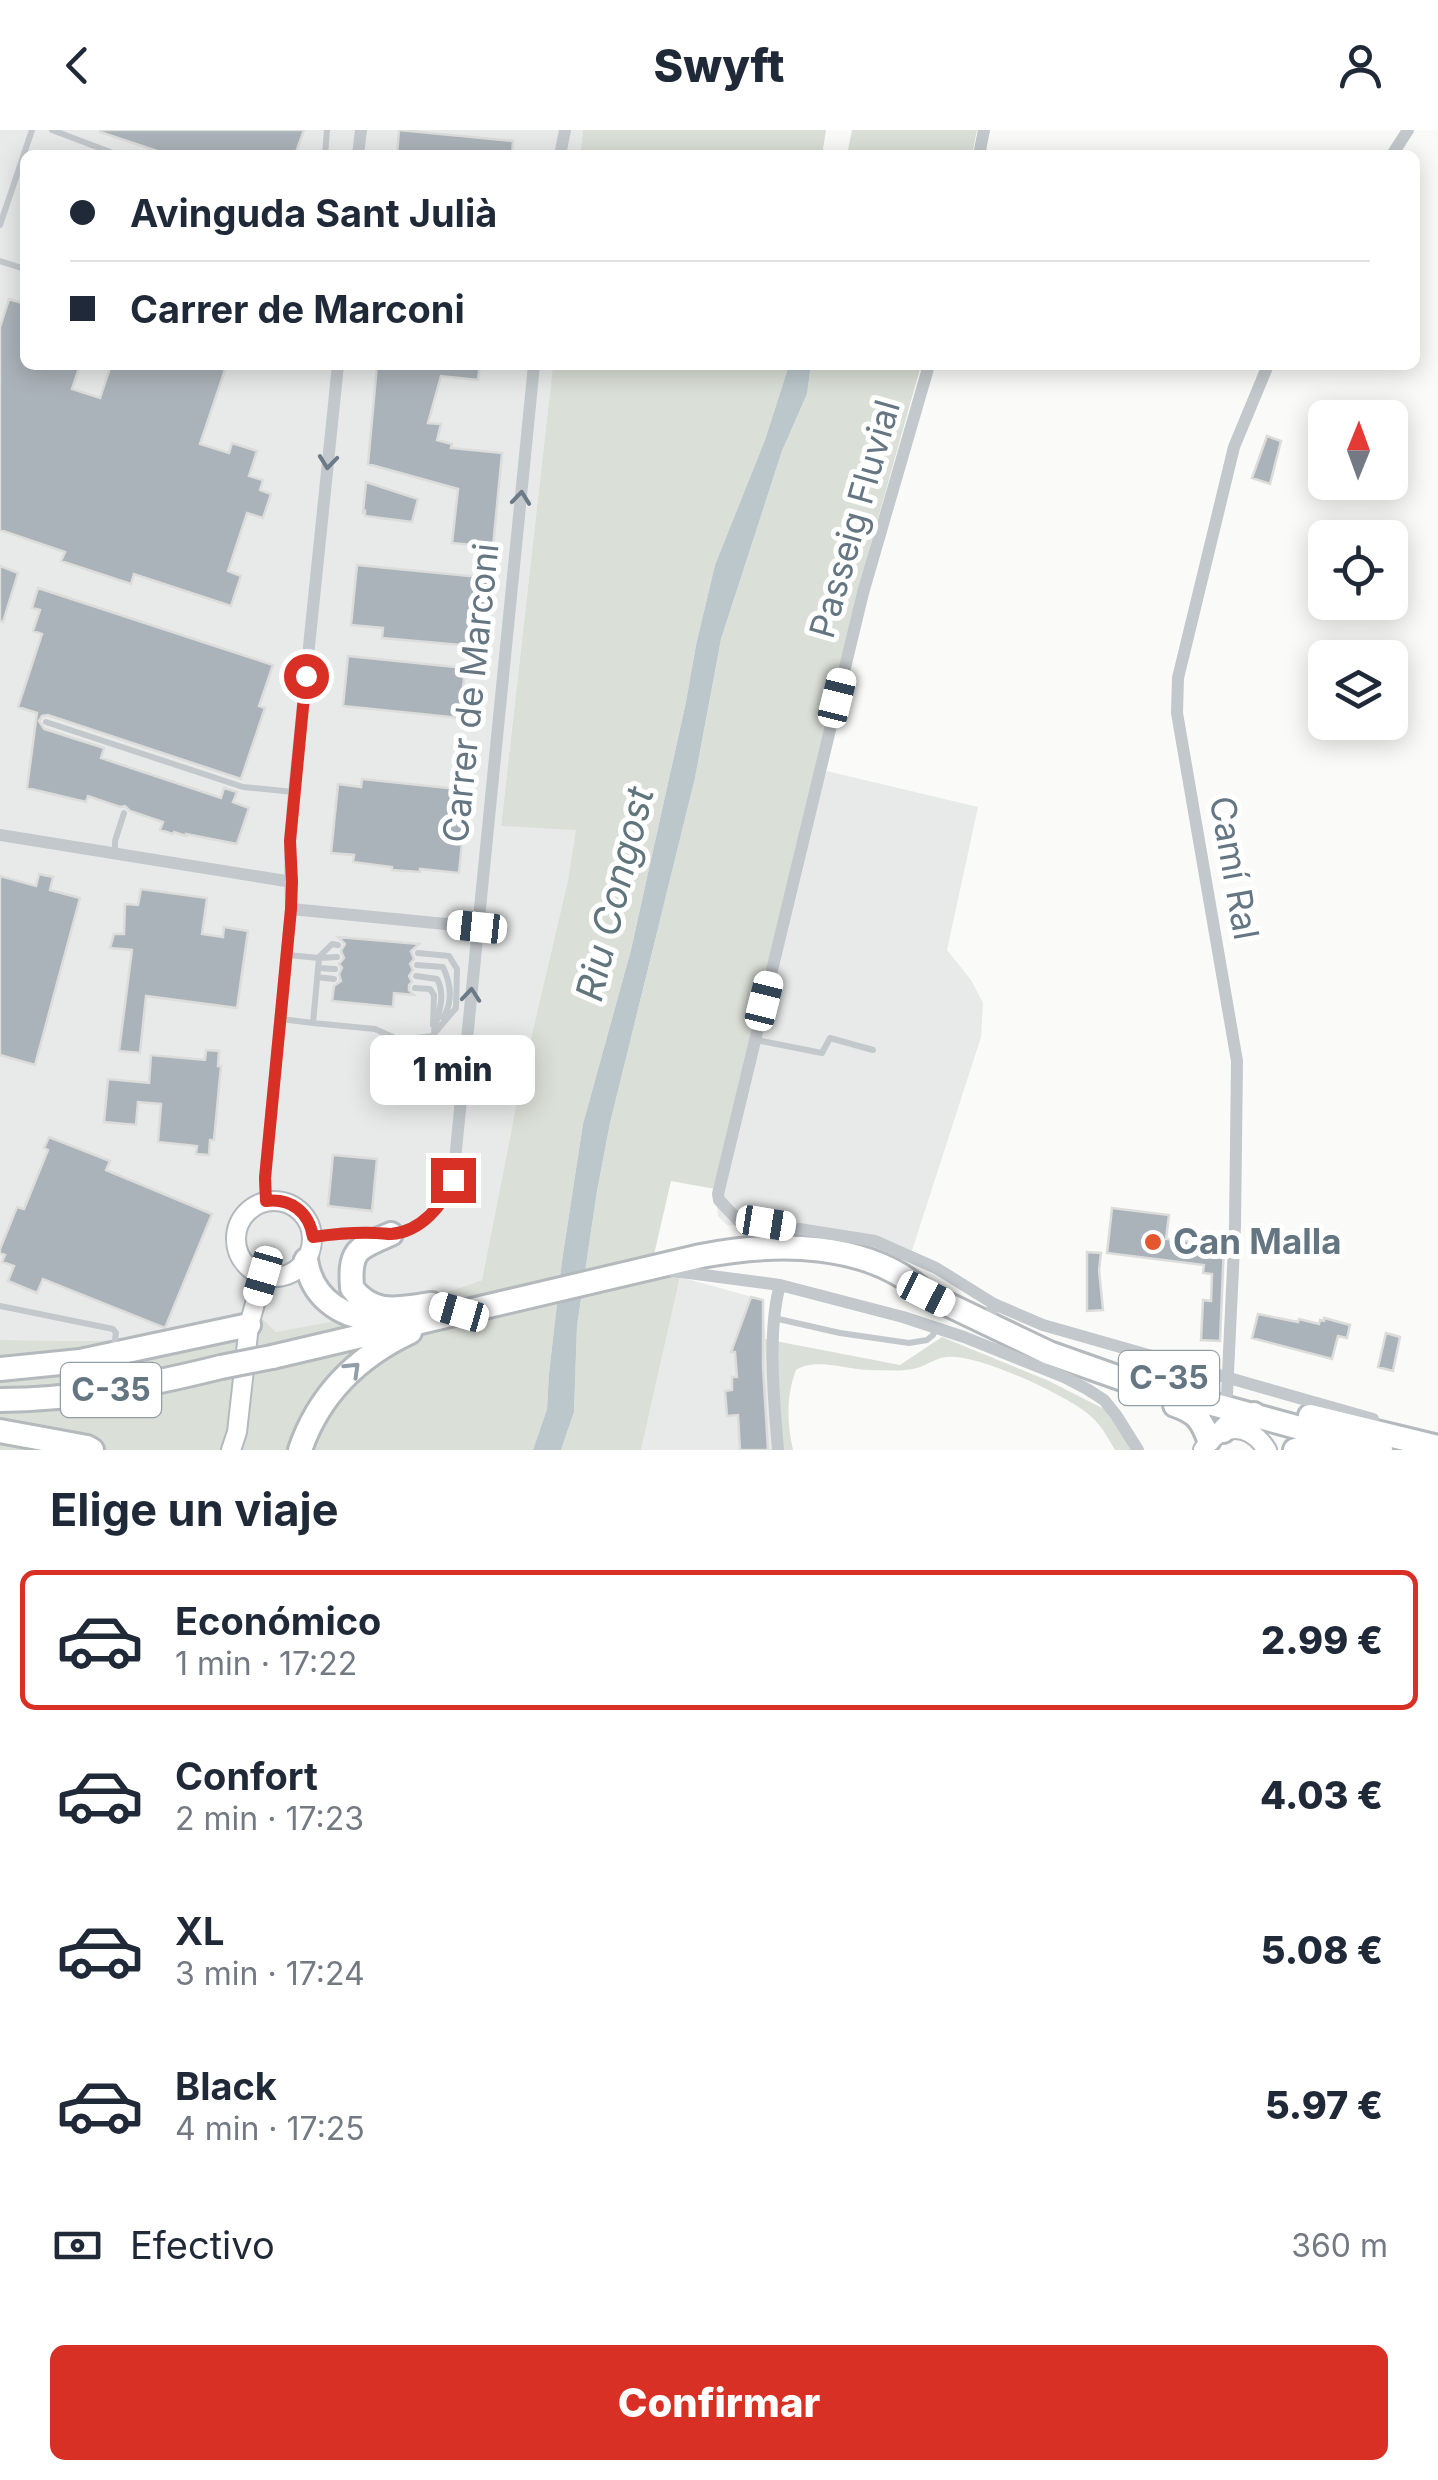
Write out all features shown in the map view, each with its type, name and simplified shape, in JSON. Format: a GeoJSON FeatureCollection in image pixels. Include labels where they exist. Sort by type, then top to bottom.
{"type":"FeatureCollection","features":[{"type":"Feature","properties":{"kind":"highway"},"geometry":{"type":"LineString","coordinates":[[391,1234],[361,1247],[352,1264],[352,1288],[374,1307],[430,1304],[452,1313]]}},
{"type":"Feature","properties":{"kind":"highway","name":"C-35"},"geometry":{"type":"LineString","coordinates":[[0,1400],[72,1396],[154,1383],[701,1256],[776,1246],[854,1256],[885,1268],[926,1294],[1020,1340],[1067,1359],[1131,1382],[1369,1448]]}},
{"type":"Feature","properties":{"kind":"highway"},"geometry":{"type":"LineString","coordinates":[[309,1249],[312,1284],[335,1307],[378,1319],[407,1308]]}},
{"type":"Feature","properties":{"kind":"highway","name":"C-35"},"geometry":{"type":"LineString","coordinates":[[914,1283],[992,1310],[1112,1361],[1228,1386],[1436,1447]]}},
{"type":"Feature","properties":{"kind":"highway"},"geometry":{"type":"LineString","coordinates":[[300,1450],[324,1399],[367,1355],[452,1313]]}},
{"type":"Feature","properties":{"kind":"highway"},"geometry":{"type":"LineString","coordinates":[[0,1370],[80,1361],[249,1325]]}},
{"type":"Feature","properties":{"kind":"highway"},"geometry":{"type":"LineString","coordinates":[[1067,1359],[1085,1374],[1190,1410],[1199,1417],[1211,1440],[1236,1418],[1262,1412],[1408,1447],[1436,1447]]}},
{"type":"Feature","properties":{"kind":"highway"},"geometry":{"type":"LineString","coordinates":[[1112,1361],[1125,1373],[1236,1406],[1255,1423],[1264,1446]]}},
{"type":"Feature","properties":{"kind":"highway"},"geometry":{"type":"LineString","coordinates":[[0,1431],[92,1450]]}},
{"type":"Feature","properties":{"kind":"highway"},"geometry":{"type":"LineString","coordinates":[[1294,1450],[1320,1443],[1369,1448]]}},
{"type":"Feature","properties":{"kind":"street"},"geometry":{"type":"LineString","coordinates":[[266,1201],[291,909],[294,792],[337,370]]}},
{"type":"Feature","properties":{"kind":"street","name":"Carrer de Marconi"},"geometry":{"type":"LineString","coordinates":[[391,1234],[430,1216],[448,1194],[453,1180],[533,370]]}},
{"type":"Feature","properties":{"kind":"street","name":"Passeig Fluvial"},"geometry":{"type":"LineString","coordinates":[[928,370],[863,593],[718,1194],[737,1218],[875,1241],[936,1268],[992,1310]]}},
{"type":"Feature","properties":{"kind":"street","name":"Camí Ral"},"geometry":{"type":"LineString","coordinates":[[1228,1386],[1237,1061],[1177,713],[1178,678],[1234,447],[1266,370]]}},
{"type":"Feature","properties":{"kind":"street"},"geometry":{"type":"LineString","coordinates":[[0,835],[292,882]]}},
{"type":"Feature","properties":{"kind":"street"},"geometry":{"type":"LineString","coordinates":[[291,909],[477,927]]}},
{"type":"Feature","properties":{"kind":"street"},"geometry":{"type":"LineString","coordinates":[[309,1249],[308,1219],[294,1205],[275,1200],[246,1212],[236,1232],[244,1263],[263,1276],[292,1273],[309,1249],[336,1233],[391,1234]]}},
{"type":"Feature","properties":{"kind":"street"},"geometry":{"type":"LineString","coordinates":[[674,1270],[780,1285],[936,1326],[1087,1389],[1104,1400],[1138,1450]]}},
{"type":"Feature","properties":{"kind":"street"},"geometry":{"type":"LineString","coordinates":[[235,1444],[249,1325],[263,1276]]}},
{"type":"Feature","properties":{"kind":"street"},"geometry":{"type":"LineString","coordinates":[[778,1450],[774,1318],[780,1285]]}},
{"type":"Feature","properties":{"kind":"street"},"geometry":{"type":"LineString","coordinates":[[992,1310],[1228,1386],[1373,1419]]}},
{"type":"Feature","properties":{"kind":"street"},"geometry":{"type":"LineString","coordinates":[[1211,1440],[1243,1430],[1264,1446]]}},
{"type":"Feature","properties":{"kind":"lane"},"geometry":{"type":"LineString","coordinates":[[52,130],[105,150]]}},
{"type":"Feature","properties":{"kind":"lane"},"geometry":{"type":"LineString","coordinates":[[0,225],[20,166]]}},
{"type":"Feature","properties":{"kind":"lane"},"geometry":{"type":"LineString","coordinates":[[46,722],[242,787],[294,792]]}},
{"type":"Feature","properties":{"kind":"lane"},"geometry":{"type":"LineString","coordinates":[[114,853],[124,813]]}},
{"type":"Feature","properties":{"kind":"lane"},"geometry":{"type":"LineString","coordinates":[[314,1023],[318,958],[332,944],[338,944]]}},
{"type":"Feature","properties":{"kind":"lane"},"geometry":{"type":"LineString","coordinates":[[410,1039],[432,1036],[456,1008],[458,969],[449,956],[418,953]]}},
{"type":"Feature","properties":{"kind":"lane"},"geometry":{"type":"LineString","coordinates":[[286,955],[336,956]]}},
{"type":"Feature","properties":{"kind":"lane"},"geometry":{"type":"LineString","coordinates":[[417,965],[442,968],[449,981],[448,1008],[432,1036]]}},
{"type":"Feature","properties":{"kind":"lane"},"geometry":{"type":"LineString","coordinates":[[318,968],[335,969]]}},
{"type":"Feature","properties":{"kind":"lane"},"geometry":{"type":"LineString","coordinates":[[416,976],[437,978],[442,987],[441,1007],[432,1036]]}},
{"type":"Feature","properties":{"kind":"lane"},"geometry":{"type":"LineString","coordinates":[[317,978],[334,979]]}},
{"type":"Feature","properties":{"kind":"lane"},"geometry":{"type":"LineString","coordinates":[[415,988],[430,989],[434,995],[432,1036]]}},
{"type":"Feature","properties":{"kind":"lane"},"geometry":{"type":"LineString","coordinates":[[280,1019],[375,1029],[394,1038]]}},
{"type":"Feature","properties":{"kind":"lane"},"geometry":{"type":"LineString","coordinates":[[755,1040],[822,1053],[830,1038],[873,1050]]}},
{"type":"Feature","properties":{"kind":"lane"},"geometry":{"type":"LineString","coordinates":[[0,1306],[113,1328],[116,1336],[112,1354]]}},
{"type":"Feature","properties":{"kind":"lane"},"geometry":{"type":"LineString","coordinates":[[774,1318],[909,1343],[927,1340],[936,1326]]}},
{"type":"Feature","properties":{"kind":"shaded area"},"geometry":{"type":"Polygon","coordinates":[[[0,130],[583,130],[581,150],[20,150],[20,370],[552,370],[501,825],[577,829],[482,1280],[439,1295],[276,1332],[263,1319],[136,1338],[0,1340],[0,130]]]}},
{"type":"Feature","properties":{"kind":"shaded area"},"geometry":{"type":"Polygon","coordinates":[[[583,130],[826,130],[823,150],[581,150],[583,130]]]}},
{"type":"Feature","properties":{"kind":"shaded area"},"geometry":{"type":"Polygon","coordinates":[[[852,130],[977,130],[973,150],[848,150],[852,130]]]}},
{"type":"Feature","properties":{"kind":"shaded area"},"geometry":{"type":"Polygon","coordinates":[[[552,370],[787,370],[765,440],[715,565],[631,950],[583,1124],[562,1261],[547,1409],[533,1450],[0,1450],[0,1340],[136,1338],[239,1316],[263,1319],[276,1332],[381,1310],[482,1280],[576,830],[501,826],[552,370]]]}},
{"type":"Feature","properties":{"kind":"shaded area"},"geometry":{"type":"Polygon","coordinates":[[[787,370],[810,370],[807,394],[782,451],[721,639],[695,778],[610,1123],[577,1326],[574,1412],[561,1450],[533,1450],[547,1409],[562,1261],[583,1124],[631,950],[715,565],[765,440],[787,370]]]}},
{"type":"Feature","properties":{"kind":"shaded area"},"geometry":{"type":"Polygon","coordinates":[[[810,370],[920,370],[870,547],[715,1189],[671,1181],[650,1272],[680,1277],[641,1450],[561,1450],[574,1412],[577,1326],[610,1123],[695,778],[721,639],[782,451],[807,394],[810,370]]]}},
{"type":"Feature","properties":{"kind":"shaded area"},"geometry":{"type":"Polygon","coordinates":[[[814,768],[978,807],[947,950],[983,1003],[981,1037],[908,1263],[862,1245],[727,1225],[718,1216],[715,1189],[814,768]]]}},
{"type":"Feature","properties":{"kind":"shaded area"},"geometry":{"type":"Polygon","coordinates":[[[680,1277],[763,1300],[773,1450],[641,1450],[680,1277]]]}},
{"type":"Feature","properties":{"kind":"shaded area"},"geometry":{"type":"Polygon","coordinates":[[[942,1337],[1049,1381],[1106,1410],[1133,1450],[1115,1450],[1092,1417],[1040,1386],[978,1361],[946,1357],[906,1370],[822,1364],[796,1370],[788,1410],[793,1450],[773,1450],[765,1339],[900,1365],[942,1337]]]}},
{"type":"Feature","properties":{"kind":"building"},"geometry":{"type":"Polygon","coordinates":[[[304,130],[297,150],[154,150],[100,132],[304,130]]]}},
{"type":"Feature","properties":{"kind":"building"},"geometry":{"type":"Polygon","coordinates":[[[399,130],[513,141],[512,150],[397,150],[399,130]]]}},
{"type":"Feature","properties":{"kind":"building"},"geometry":{"type":"Polygon","coordinates":[[[9,299],[20,302],[20,370],[78,370],[72,389],[100,398],[109,370],[225,370],[200,444],[229,453],[232,443],[257,451],[249,476],[263,480],[260,490],[271,494],[263,518],[247,513],[228,571],[241,576],[231,606],[134,574],[131,584],[61,561],[65,552],[0,530],[0,327],[9,299]]]}},
{"type":"Feature","properties":{"kind":"building"},"geometry":{"type":"Polygon","coordinates":[[[377,370],[479,370],[478,380],[441,376],[428,423],[441,424],[437,440],[452,444],[451,448],[502,453],[493,547],[452,543],[458,489],[368,464],[377,370]]]}},
{"type":"Feature","properties":{"kind":"building"},"geometry":{"type":"Polygon","coordinates":[[[1267,436],[1281,441],[1270,484],[1252,478],[1267,436]]]}},
{"type":"Feature","properties":{"kind":"building"},"geometry":{"type":"Polygon","coordinates":[[[366,482],[418,499],[412,522],[365,516],[366,482]]]}},
{"type":"Feature","properties":{"kind":"building"},"geometry":{"type":"Polygon","coordinates":[[[357,565],[490,578],[483,647],[382,638],[383,628],[351,625],[357,565]]]}},
{"type":"Feature","properties":{"kind":"building"},"geometry":{"type":"Polygon","coordinates":[[[0,566],[18,573],[3,622],[0,621],[0,566]]]}},
{"type":"Feature","properties":{"kind":"building"},"geometry":{"type":"Polygon","coordinates":[[[38,588],[273,665],[259,706],[265,708],[241,779],[48,715],[39,721],[44,729],[104,748],[101,758],[221,798],[224,788],[237,792],[233,802],[249,808],[237,844],[160,830],[163,822],[88,796],[86,802],[27,788],[37,713],[18,707],[42,634],[33,631],[40,610],[32,608],[38,588]]]}},
{"type":"Feature","properties":{"kind":"building"},"geometry":{"type":"Polygon","coordinates":[[[348,656],[465,668],[460,718],[343,706],[348,656]]]}},
{"type":"Feature","properties":{"kind":"building"},"geometry":{"type":"Polygon","coordinates":[[[362,779],[467,790],[459,873],[392,870],[353,862],[354,855],[331,853],[338,784],[361,787],[362,779]]]}},
{"type":"Feature","properties":{"kind":"building"},"geometry":{"type":"Polygon","coordinates":[[[39,874],[53,877],[50,890],[80,898],[35,1065],[0,1055],[0,876],[36,886],[39,874]]]}},
{"type":"Feature","properties":{"kind":"building"},"geometry":{"type":"Polygon","coordinates":[[[141,889],[207,898],[202,934],[223,937],[224,927],[248,931],[237,1008],[146,996],[140,1053],[119,1051],[132,950],[110,948],[114,934],[124,934],[125,904],[138,905],[141,889]]]}},
{"type":"Feature","properties":{"kind":"building"},"geometry":{"type":"Polygon","coordinates":[[[338,937],[419,944],[411,951],[414,959],[410,964],[413,970],[409,990],[414,995],[394,993],[393,1007],[332,1001],[334,986],[341,981],[339,964],[344,958],[341,951],[345,944],[338,937]]]}},
{"type":"Feature","properties":{"kind":"building"},"geometry":{"type":"Polygon","coordinates":[[[206,1050],[219,1051],[221,1066],[209,1155],[196,1154],[197,1146],[158,1142],[161,1104],[138,1102],[136,1125],[104,1122],[108,1079],[149,1083],[151,1055],[205,1060],[206,1050]]]}},
{"type":"Feature","properties":{"kind":"building"},"geometry":{"type":"Polygon","coordinates":[[[49,1137],[110,1161],[106,1170],[212,1214],[165,1328],[43,1279],[37,1293],[8,1281],[14,1266],[2,1262],[5,1255],[0,1249],[17,1207],[24,1209],[48,1150],[44,1148],[49,1137]]]}},
{"type":"Feature","properties":{"kind":"building"},"geometry":{"type":"Polygon","coordinates":[[[333,1155],[377,1159],[372,1211],[328,1206],[333,1155]]]}},
{"type":"Feature","properties":{"kind":"building","name":"Can Malla"},"geometry":{"type":"Polygon","coordinates":[[[1112,1208],[1169,1215],[1166,1239],[1224,1245],[1220,1341],[1201,1340],[1203,1300],[1211,1301],[1212,1274],[1203,1273],[1204,1265],[1107,1253],[1112,1208]]]}},
{"type":"Feature","properties":{"kind":"building"},"geometry":{"type":"Polygon","coordinates":[[[1087,1252],[1101,1253],[1103,1310],[1087,1311],[1087,1252]]]}},
{"type":"Feature","properties":{"kind":"building"},"geometry":{"type":"Polygon","coordinates":[[[751,1297],[763,1300],[768,1450],[740,1450],[738,1415],[727,1416],[725,1391],[732,1390],[732,1377],[737,1377],[735,1352],[731,1352],[751,1297]]]}},
{"type":"Feature","properties":{"kind":"building"},"geometry":{"type":"Polygon","coordinates":[[[1258,1314],[1319,1324],[1324,1318],[1350,1325],[1347,1338],[1338,1336],[1332,1359],[1252,1338],[1258,1314]]]}},
{"type":"Feature","properties":{"kind":"building"},"geometry":{"type":"Polygon","coordinates":[[[1386,1333],[1400,1337],[1393,1371],[1378,1367],[1386,1333]]]}},
{"type":"Feature","properties":{"kind":"place","name":"Can Malla"},"geometry":{"type":"Point","coordinates":[1153,1242]}},
{"type":"Feature","properties":{"kind":"route"},"geometry":{"type":"LineString","coordinates":[[306,676],[290,841],[291,909],[266,1201],[285,1202],[302,1211],[313,1237],[336,1233],[391,1234],[430,1216],[448,1194],[453,1180]]}},
{"type":"Feature","properties":{"kind":"water label","name":"Riu Congost"},"geometry":{"type":"Point","coordinates":[615,894]}}]}
